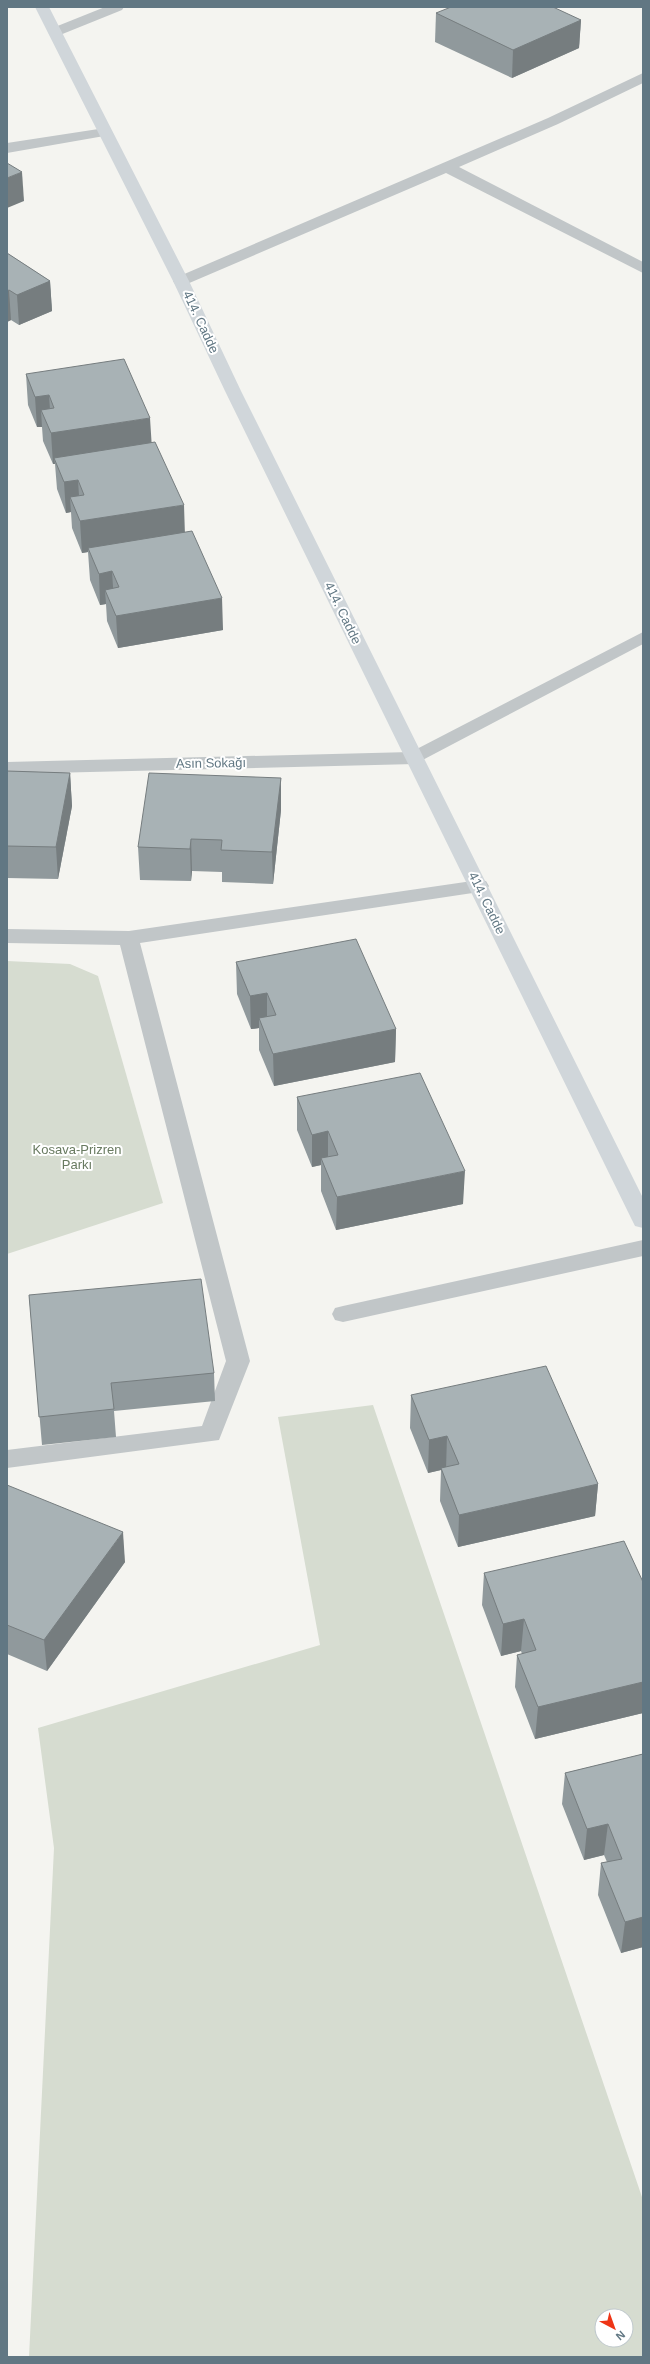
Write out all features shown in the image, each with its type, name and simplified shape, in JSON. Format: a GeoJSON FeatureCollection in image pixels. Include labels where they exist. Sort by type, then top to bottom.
{"type":"FeatureCollection","features":[{"type":"Feature","properties":{"kind":"main road","name":"414. Cadde"},"geometry":{"type":"LineString","coordinates":[[42,7],[104,132],[181,281],[233,391],[643,1220]]}},
{"type":"Feature","properties":{"kind":"street"},"geometry":{"type":"LineString","coordinates":[[55,32],[117,7]]}},
{"type":"Feature","properties":{"kind":"street"},"geometry":{"type":"LineString","coordinates":[[181,281],[553,121],[643,77]]}},
{"type":"Feature","properties":{"kind":"street"},"geometry":{"type":"LineString","coordinates":[[7,148],[104,132]]}},
{"type":"Feature","properties":{"kind":"street"},"geometry":{"type":"LineString","coordinates":[[447,167],[643,268]]}},
{"type":"Feature","properties":{"kind":"street"},"geometry":{"type":"LineString","coordinates":[[415,758],[643,637]]}},
{"type":"Feature","properties":{"kind":"street","name":"Asın Sokağı"},"geometry":{"type":"LineString","coordinates":[[7,768],[415,758]]}},
{"type":"Feature","properties":{"kind":"street"},"geometry":{"type":"LineString","coordinates":[[7,936],[129,938],[479,886]]}},
{"type":"Feature","properties":{"kind":"street"},"geometry":{"type":"LineString","coordinates":[[7,1459],[211,1434],[238,1361],[129,938]]}},
{"type":"Feature","properties":{"kind":"street"},"geometry":{"type":"LineString","coordinates":[[343,1314],[643,1248]]}},
{"type":"Feature","properties":{"kind":"green space","name":"Kosava-Prizren Parkı"},"geometry":{"type":"Polygon","coordinates":[[[7,961],[70,964],[98,976],[163,1203],[7,1254],[7,961]]]}},
{"type":"Feature","properties":{"kind":"green space"},"geometry":{"type":"Polygon","coordinates":[[[373,1405],[643,2200],[643,2357],[29,2357],[54,1848],[38,1728],[320,1645],[278,1417],[373,1405]]]}},
{"type":"Feature","properties":{"kind":"building"},"geometry":{"type":"Polygon","coordinates":[[[451,7],[553,7],[581,20],[513,50],[436,13],[451,7]]]}},
{"type":"Feature","properties":{"kind":"building"},"geometry":{"type":"Polygon","coordinates":[[[7,163],[22,172],[7,178],[7,163]]]}},
{"type":"Feature","properties":{"kind":"building"},"geometry":{"type":"Polygon","coordinates":[[[7,253],[50,281],[17,295],[9,290],[7,291],[7,253]]]}},
{"type":"Feature","properties":{"kind":"building"},"geometry":{"type":"Polygon","coordinates":[[[124,359],[150,418],[51,433],[41,410],[54,408],[49,395],[35,397],[26,374],[124,359]]]}},
{"type":"Feature","properties":{"kind":"building"},"geometry":{"type":"Polygon","coordinates":[[[155,442],[184,505],[80,521],[70,497],[84,495],[78,480],[64,482],[54,458],[155,442]]]}},
{"type":"Feature","properties":{"kind":"building"},"geometry":{"type":"Polygon","coordinates":[[[192,531],[222,598],[116,616],[105,590],[119,587],[112,571],[99,574],[88,548],[192,531]]]}},
{"type":"Feature","properties":{"kind":"building"},"geometry":{"type":"Polygon","coordinates":[[[7,771],[70,773],[56,847],[7,846],[7,771]]]}},
{"type":"Feature","properties":{"kind":"building"},"geometry":{"type":"Polygon","coordinates":[[[149,773],[281,778],[272,852],[221,850],[222,840],[191,839],[190,849],[138,847],[149,773]]]}},
{"type":"Feature","properties":{"kind":"building"},"geometry":{"type":"Polygon","coordinates":[[[356,939],[396,1029],[273,1054],[259,1018],[276,1015],[267,993],[250,996],[236,962],[356,939]]]}},
{"type":"Feature","properties":{"kind":"building"},"geometry":{"type":"Polygon","coordinates":[[[420,1073],[465,1171],[337,1197],[321,1158],[338,1155],[328,1131],[312,1135],[297,1097],[420,1073]]]}},
{"type":"Feature","properties":{"kind":"building"},"geometry":{"type":"Polygon","coordinates":[[[201,1279],[214,1373],[111,1383],[114,1409],[39,1417],[29,1295],[201,1279]]]}},
{"type":"Feature","properties":{"kind":"building"},"geometry":{"type":"Polygon","coordinates":[[[546,1366],[598,1484],[459,1515],[441,1468],[459,1464],[447,1436],[429,1440],[411,1395],[546,1366]]]}},
{"type":"Feature","properties":{"kind":"building"},"geometry":{"type":"Polygon","coordinates":[[[7,1485],[123,1532],[44,1640],[7,1625],[7,1485]]]}},
{"type":"Feature","properties":{"kind":"building"},"geometry":{"type":"Polygon","coordinates":[[[624,1541],[643,1582],[643,1682],[538,1707],[517,1655],[536,1650],[524,1619],[503,1624],[484,1573],[624,1541]]]}},
{"type":"Feature","properties":{"kind":"building"},"geometry":{"type":"Polygon","coordinates":[[[643,1754],[643,1917],[625,1922],[601,1863],[622,1859],[608,1824],[587,1829],[565,1773],[643,1754]]]}}]}
